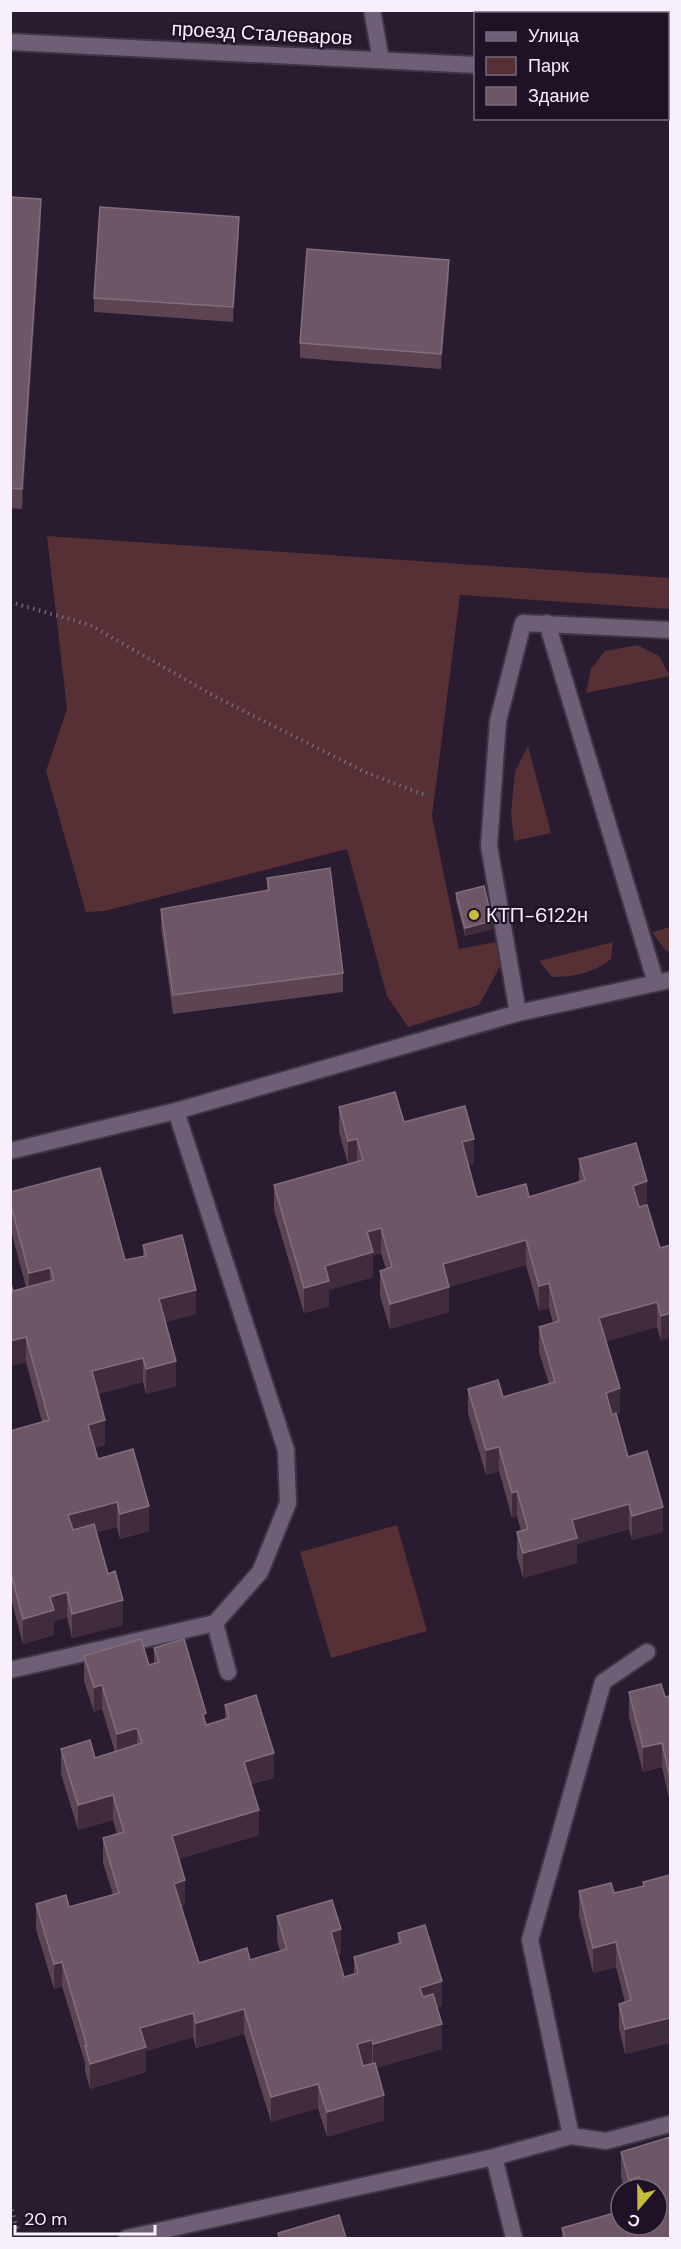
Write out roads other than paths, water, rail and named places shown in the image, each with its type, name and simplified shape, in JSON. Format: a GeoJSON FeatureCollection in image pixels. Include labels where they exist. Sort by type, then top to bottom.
{"type":"FeatureCollection","features":[{"type":"Feature","properties":{"kind":"street"},"geometry":{"type":"LineString","coordinates":[[372,10],[381,60]]}},
{"type":"Feature","properties":{"kind":"street","name":"проезд Сталеваров"},"geometry":{"type":"LineString","coordinates":[[10,42],[474,65]]}},
{"type":"Feature","properties":{"kind":"street"},"geometry":{"type":"LineString","coordinates":[[518,1013],[489,846],[498,722],[523,622],[670,630]]}},
{"type":"Feature","properties":{"kind":"street"},"geometry":{"type":"LineString","coordinates":[[10,1151],[176,1111],[518,1013],[663,982],[547,623]]}},
{"type":"Feature","properties":{"kind":"street"},"geometry":{"type":"LineString","coordinates":[[10,1670],[215,1623],[260,1572],[288,1503],[286,1450],[176,1111]]}},
{"type":"Feature","properties":{"kind":"street"},"geometry":{"type":"LineString","coordinates":[[215,1623],[228,1672]]}},
{"type":"Feature","properties":{"kind":"street"},"geometry":{"type":"LineString","coordinates":[[572,2136],[531,1940],[603,1682],[647,1652]]}},
{"type":"Feature","properties":{"kind":"street"},"geometry":{"type":"LineString","coordinates":[[128,2238],[494,2157],[572,2136],[606,2141],[670,2124]]}},
{"type":"Feature","properties":{"kind":"street"},"geometry":{"type":"LineString","coordinates":[[494,2157],[514,2238]]}},
{"type":"Feature","properties":{"kind":"place","name":"КТП-6122н"},"geometry":{"type":"Point","coordinates":[474,915]}}]}
